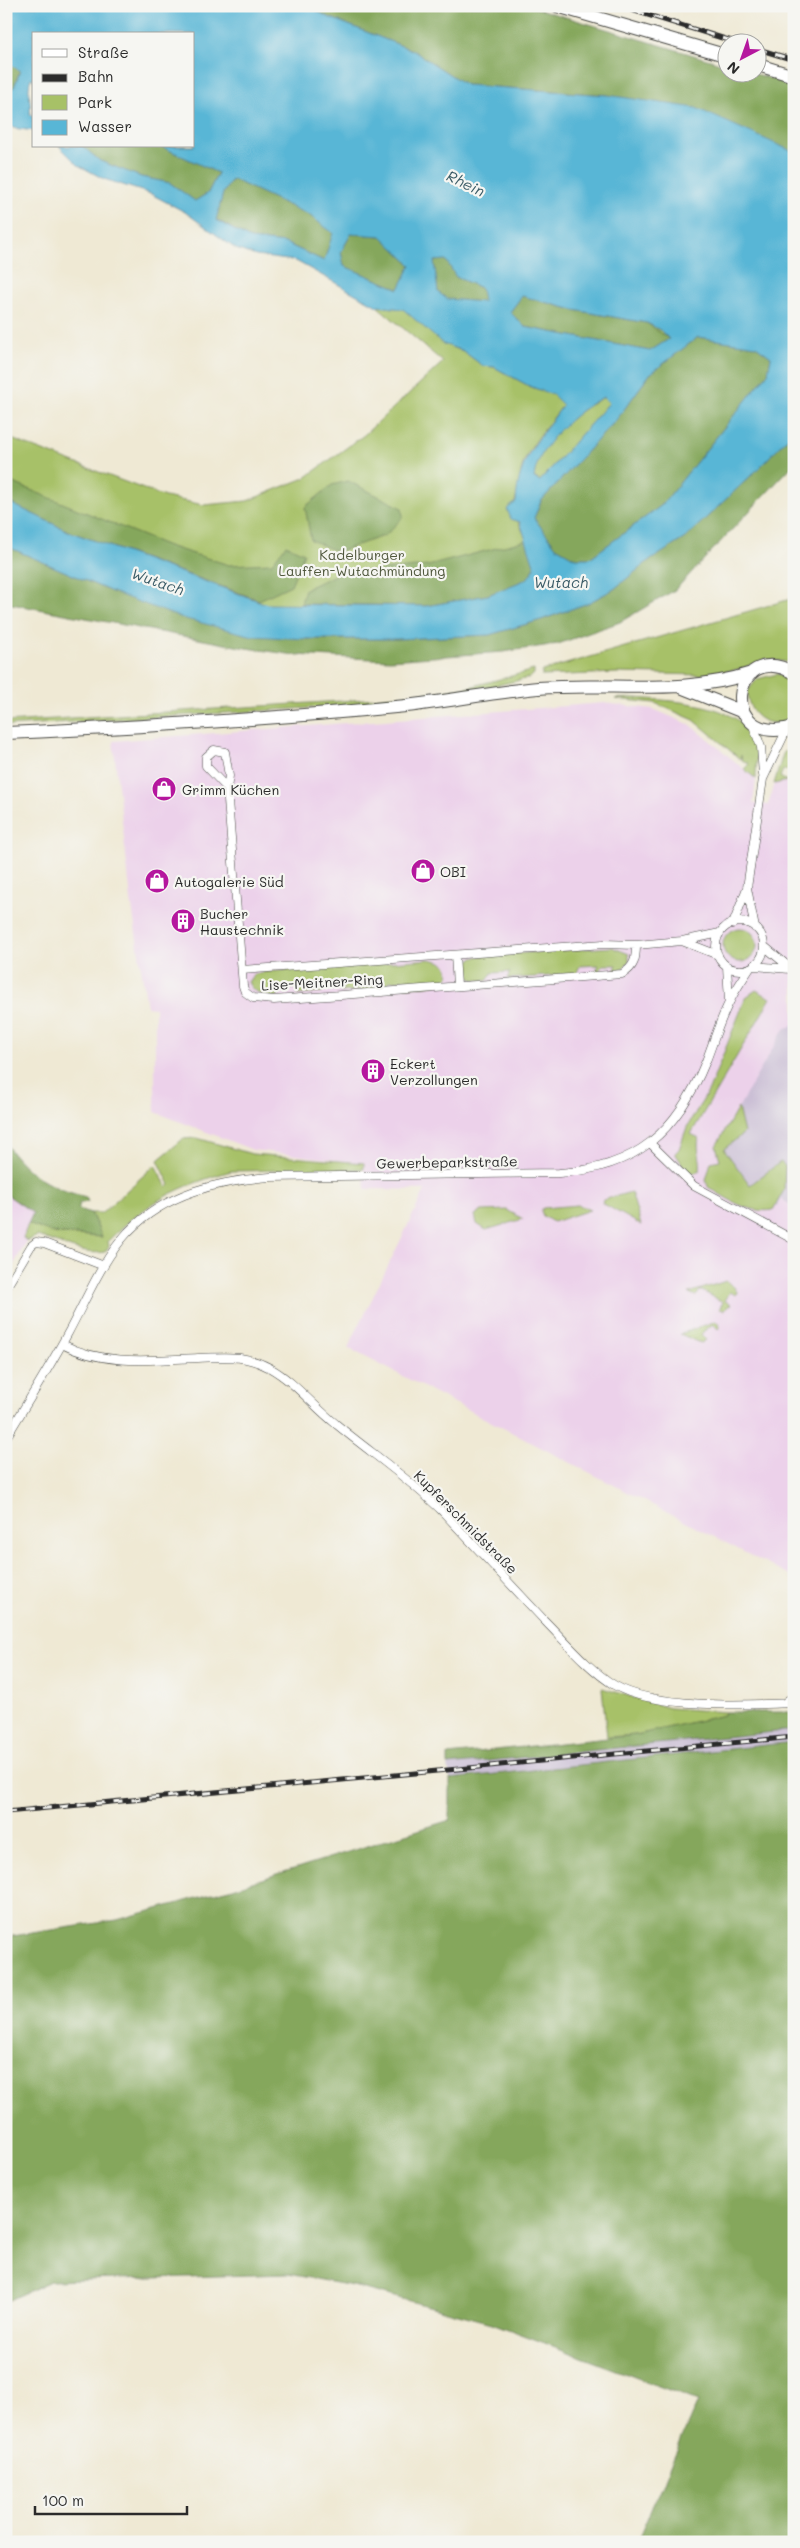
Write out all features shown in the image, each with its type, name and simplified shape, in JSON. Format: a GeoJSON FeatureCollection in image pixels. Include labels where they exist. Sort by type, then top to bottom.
{"type":"FeatureCollection","features":[{"type":"Feature","properties":{"kind":"main road"},"geometry":{"type":"LineString","coordinates":[[557,6],[718,53]]}},
{"type":"Feature","properties":{"kind":"main road"},"geometry":{"type":"LineString","coordinates":[[768,68],[794,76]]}},
{"type":"Feature","properties":{"kind":"main road"},"geometry":{"type":"LineString","coordinates":[[6,733],[343,711],[448,702],[538,688],[618,685],[680,688],[774,667],[794,673]]}},
{"type":"Feature","properties":{"kind":"main road"},"geometry":{"type":"LineString","coordinates":[[747,717],[739,697],[740,689],[752,673]]}},
{"type":"Feature","properties":{"kind":"main road"},"geometry":{"type":"LineString","coordinates":[[680,688],[747,717],[764,728],[790,728]]}},
{"type":"Feature","properties":{"kind":"street"},"geometry":{"type":"LineString","coordinates":[[747,717],[760,747],[763,779],[747,888],[733,924],[720,933],[716,948],[718,955],[727,966],[734,970],[752,967],[792,970]]}},
{"type":"Feature","properties":{"kind":"street"},"geometry":{"type":"LineString","coordinates":[[763,779],[790,728]]}},
{"type":"Feature","properties":{"kind":"street"},"geometry":{"type":"LineString","coordinates":[[227,788],[206,766],[206,757],[214,750],[222,750],[226,755],[229,776],[227,788],[242,970]]}},
{"type":"Feature","properties":{"kind":"street"},"geometry":{"type":"LineString","coordinates":[[747,888],[755,928]]}},
{"type":"Feature","properties":{"kind":"street"},"geometry":{"type":"LineString","coordinates":[[733,924],[748,924],[755,928],[763,939],[764,946],[778,956],[792,970]]}},
{"type":"Feature","properties":{"kind":"street","name":"Lise-Meitner-Ring"},"geometry":{"type":"LineString","coordinates":[[636,945],[636,957],[631,969],[622,974],[274,1000],[253,998],[245,992],[242,970],[604,944],[636,945],[682,941],[720,933]]}},
{"type":"Feature","properties":{"kind":"street","name":"Lise-Meitner-Ring"},"geometry":{"type":"LineString","coordinates":[[682,941],[718,955]]}},
{"type":"Feature","properties":{"kind":"street","name":"Gewerbeparkstraße"},"geometry":{"type":"LineString","coordinates":[[6,1438],[62,1344],[104,1266],[127,1233],[145,1217],[167,1203],[213,1184],[270,1177],[458,1176],[584,1171],[615,1162],[650,1144],[669,1126],[693,1090],[729,1001],[752,967],[759,961],[764,946]]}},
{"type":"Feature","properties":{"kind":"street"},"geometry":{"type":"LineString","coordinates":[[455,955],[457,985]]}},
{"type":"Feature","properties":{"kind":"street","name":"Gewerbeparkstraße"},"geometry":{"type":"LineString","coordinates":[[727,966],[729,1001]]}},
{"type":"Feature","properties":{"kind":"street"},"geometry":{"type":"LineString","coordinates":[[650,1144],[694,1186],[794,1240]]}},
{"type":"Feature","properties":{"kind":"street"},"geometry":{"type":"LineString","coordinates":[[6,1288],[31,1246],[36,1242],[44,1243],[104,1266]]}},
{"type":"Feature","properties":{"kind":"street","name":"Kupferschmidstraße"},"geometry":{"type":"LineString","coordinates":[[62,1344],[90,1356],[132,1360],[242,1357],[270,1368],[291,1383],[334,1423],[401,1475],[441,1510],[579,1657],[615,1685],[638,1694],[671,1700],[722,1705],[794,1702]]}},
{"type":"Feature","properties":{"kind":"street"},"geometry":{"type":"LineString","coordinates":[[784,1703],[794,1696]]}},
{"type":"Feature","properties":{"kind":"shaded area"},"geometry":{"type":"Polygon","coordinates":[[[604,703],[653,709],[691,725],[756,779],[753,803],[768,805],[774,784],[794,779],[794,1578],[348,1348],[425,1190],[365,1189],[363,1163],[253,1150],[155,1112],[155,1008],[147,1007],[131,900],[113,741],[604,703]]]}},
{"type":"Feature","properties":{"kind":"shaded area"},"geometry":{"type":"Polygon","coordinates":[[[794,1025],[794,1207],[781,1199],[777,1206],[724,1175],[716,1146],[784,1029],[794,1025]]]}},
{"type":"Feature","properties":{"kind":"shaded area"},"geometry":{"type":"Polygon","coordinates":[[[6,1194],[33,1213],[23,1238],[27,1241],[6,1278],[6,1194]]]}},
{"type":"Feature","properties":{"kind":"shaded area"},"geometry":{"type":"Polygon","coordinates":[[[794,1730],[794,1742],[450,1779],[448,1765],[794,1730]]]}},
{"type":"Feature","properties":{"kind":"green space"},"geometry":{"type":"Polygon","coordinates":[[[309,6],[529,6],[718,62],[718,82],[768,82],[768,78],[794,85],[794,152],[758,137],[607,95],[466,85],[412,50],[326,16],[309,6]]]}},
{"type":"Feature","properties":{"kind":"green space"},"geometry":{"type":"Polygon","coordinates":[[[6,61],[20,70],[14,87],[6,92],[6,61]]]}},
{"type":"Feature","properties":{"kind":"green space","name":"Kadelburger Lauffen-Wutachmündung"},"geometry":{"type":"Polygon","coordinates":[[[195,146],[794,266],[794,455],[559,641],[6,593],[6,437],[165,497],[204,505],[247,501],[305,478],[364,435],[443,362],[377,306],[403,309],[443,343],[463,351],[483,366],[494,367],[529,386],[553,395],[563,405],[533,445],[521,471],[516,499],[512,508],[523,532],[684,353],[107,148],[195,148],[195,146]]]}},
{"type":"Feature","properties":{"kind":"green space"},"geometry":{"type":"Polygon","coordinates":[[[84,148],[164,148],[218,173],[208,193],[195,201],[170,183],[141,177],[100,161],[84,148]]]}},
{"type":"Feature","properties":{"kind":"green space"},"geometry":{"type":"Polygon","coordinates":[[[232,179],[309,215],[334,233],[324,261],[285,243],[250,239],[216,219],[223,193],[232,179]]]}},
{"type":"Feature","properties":{"kind":"green space"},"geometry":{"type":"Polygon","coordinates":[[[351,234],[381,236],[411,265],[399,289],[344,266],[341,252],[351,234]]]}},
{"type":"Feature","properties":{"kind":"green space"},"geometry":{"type":"Polygon","coordinates":[[[446,259],[456,277],[481,288],[484,302],[447,299],[438,292],[434,261],[446,259]]]}},
{"type":"Feature","properties":{"kind":"green space"},"geometry":{"type":"Polygon","coordinates":[[[522,296],[574,310],[647,323],[669,339],[650,351],[525,327],[510,312],[522,296]]]}},
{"type":"Feature","properties":{"kind":"green space"},"geometry":{"type":"Polygon","coordinates":[[[698,337],[756,346],[771,357],[768,373],[662,505],[590,558],[575,558],[556,547],[534,518],[541,501],[617,419],[650,374],[698,337]]]}},
{"type":"Feature","properties":{"kind":"green space"},"geometry":{"type":"Polygon","coordinates":[[[604,397],[609,403],[540,481],[534,477],[542,452],[559,430],[581,411],[604,397]]]}},
{"type":"Feature","properties":{"kind":"green space"},"geometry":{"type":"Polygon","coordinates":[[[794,431],[794,464],[675,590],[620,622],[558,644],[503,652],[390,660],[295,655],[246,648],[6,603],[6,546],[112,592],[306,639],[397,639],[489,635],[541,620],[588,603],[614,589],[646,563],[685,538],[759,468],[794,431]]]}},
{"type":"Feature","properties":{"kind":"green space"},"geometry":{"type":"Polygon","coordinates":[[[6,480],[168,546],[229,565],[272,563],[286,545],[304,553],[291,585],[259,600],[68,531],[6,501],[6,480]]]}},
{"type":"Feature","properties":{"kind":"green space"},"geometry":{"type":"Polygon","coordinates":[[[348,481],[402,508],[403,517],[386,535],[338,552],[311,540],[305,507],[332,485],[348,481]]]}},
{"type":"Feature","properties":{"kind":"green space"},"geometry":{"type":"Polygon","coordinates":[[[527,540],[535,567],[528,579],[488,595],[426,606],[301,604],[305,589],[337,574],[428,566],[527,540]]]}},
{"type":"Feature","properties":{"kind":"green space"},"geometry":{"type":"Polygon","coordinates":[[[794,598],[794,663],[765,659],[740,669],[702,675],[617,673],[542,676],[542,671],[794,598]]]}},
{"type":"Feature","properties":{"kind":"green space"},"geometry":{"type":"Polygon","coordinates":[[[534,670],[534,674],[529,678],[445,697],[341,706],[6,726],[6,722],[342,701],[440,692],[466,688],[534,670]]]}},
{"type":"Feature","properties":{"kind":"green space"},"geometry":{"type":"Polygon","coordinates":[[[777,674],[794,679],[794,720],[776,723],[762,720],[756,715],[749,701],[747,692],[757,679],[777,674]]]}},
{"type":"Feature","properties":{"kind":"green space"},"geometry":{"type":"Polygon","coordinates":[[[635,698],[684,702],[719,711],[735,718],[747,728],[754,741],[756,779],[744,769],[749,764],[742,760],[741,755],[740,759],[694,720],[655,703],[615,699],[635,698]]]}},
{"type":"Feature","properties":{"kind":"green space"},"geometry":{"type":"Polygon","coordinates":[[[794,740],[794,771],[783,770],[780,777],[787,781],[774,784],[783,754],[794,740]]]}},
{"type":"Feature","properties":{"kind":"green space"},"geometry":{"type":"Polygon","coordinates":[[[740,928],[752,933],[757,945],[752,957],[740,962],[728,957],[723,945],[728,933],[740,928]]]}},
{"type":"Feature","properties":{"kind":"green space"},"geometry":{"type":"Polygon","coordinates":[[[612,947],[629,954],[629,962],[622,969],[614,971],[617,965],[603,965],[599,973],[595,973],[599,965],[580,966],[576,974],[507,979],[510,972],[492,973],[487,981],[475,980],[465,976],[463,966],[466,961],[479,956],[612,947]]]}},
{"type":"Feature","properties":{"kind":"green space"},"geometry":{"type":"Polygon","coordinates":[[[430,959],[444,963],[449,976],[440,983],[428,986],[404,987],[409,980],[390,981],[385,988],[340,992],[345,985],[326,986],[321,993],[297,995],[301,988],[282,989],[277,997],[256,992],[248,982],[253,975],[262,972],[430,959]]]}},
{"type":"Feature","properties":{"kind":"green space"},"geometry":{"type":"Polygon","coordinates":[[[756,990],[771,998],[691,1134],[699,1138],[700,1170],[695,1173],[688,1173],[675,1153],[679,1149],[687,1127],[709,1090],[746,997],[756,990]]]}},
{"type":"Feature","properties":{"kind":"green space"},"geometry":{"type":"Polygon","coordinates":[[[738,1108],[744,1133],[724,1149],[750,1185],[779,1163],[781,1162],[785,1166],[784,1190],[773,1210],[764,1211],[747,1208],[708,1187],[706,1180],[711,1162],[720,1160],[716,1146],[738,1108]]]}},
{"type":"Feature","properties":{"kind":"green space"},"geometry":{"type":"Polygon","coordinates":[[[197,1138],[252,1154],[364,1163],[364,1169],[231,1171],[212,1177],[179,1190],[150,1205],[136,1215],[108,1241],[109,1246],[105,1252],[87,1252],[37,1236],[27,1241],[23,1238],[28,1224],[53,1233],[102,1237],[91,1213],[102,1213],[155,1165],[167,1187],[170,1185],[158,1160],[183,1139],[197,1138]]]}},
{"type":"Feature","properties":{"kind":"green space"},"geometry":{"type":"Polygon","coordinates":[[[6,1144],[22,1164],[40,1179],[61,1189],[86,1197],[88,1202],[80,1203],[78,1209],[91,1213],[102,1237],[53,1233],[28,1224],[33,1213],[6,1194],[6,1144]]]}},
{"type":"Feature","properties":{"kind":"green space"},"geometry":{"type":"Polygon","coordinates":[[[631,1192],[641,1225],[602,1203],[603,1200],[631,1192]]]}},
{"type":"Feature","properties":{"kind":"green space"},"geometry":{"type":"Polygon","coordinates":[[[578,1205],[590,1210],[553,1222],[543,1216],[541,1211],[543,1208],[578,1205]]]}},
{"type":"Feature","properties":{"kind":"green space"},"geometry":{"type":"Polygon","coordinates":[[[507,1210],[523,1219],[486,1230],[477,1224],[475,1215],[482,1211],[507,1210]]]}},
{"type":"Feature","properties":{"kind":"green space"},"geometry":{"type":"Polygon","coordinates":[[[726,1281],[737,1292],[736,1295],[730,1292],[725,1301],[731,1304],[724,1310],[719,1309],[723,1302],[700,1290],[696,1296],[689,1293],[726,1281]]]}},
{"type":"Feature","properties":{"kind":"green space"},"geometry":{"type":"Polygon","coordinates":[[[716,1321],[720,1326],[718,1329],[713,1324],[701,1334],[706,1340],[701,1343],[680,1334],[716,1321]]]}},
{"type":"Feature","properties":{"kind":"green space"},"geometry":{"type":"Polygon","coordinates":[[[602,1688],[670,1708],[725,1712],[724,1715],[636,1735],[607,1737],[602,1688]]]}},
{"type":"Feature","properties":{"kind":"green space"},"geometry":{"type":"Polygon","coordinates":[[[725,1712],[794,1712],[794,1730],[448,1765],[448,1755],[636,1735],[724,1715],[725,1712]]]}},
{"type":"Feature","properties":{"kind":"green space"},"geometry":{"type":"Polygon","coordinates":[[[794,1742],[794,2542],[637,2542],[698,2401],[492,2323],[353,2286],[288,2274],[50,2281],[6,2302],[6,1937],[117,1920],[233,1888],[450,1820],[450,1779],[794,1742]]]}},
{"type":"Feature","properties":{"kind":"water"},"geometry":{"type":"Polygon","coordinates":[[[6,6],[309,6],[326,16],[412,50],[466,85],[607,95],[696,108],[794,152],[794,431],[759,468],[685,538],[646,563],[614,589],[588,603],[541,620],[489,635],[397,639],[306,639],[253,636],[182,618],[112,592],[6,546],[6,501],[68,531],[267,604],[426,606],[488,595],[527,579],[535,568],[520,522],[511,519],[507,509],[516,502],[525,461],[538,439],[563,405],[553,395],[529,386],[494,367],[483,366],[463,351],[443,344],[403,309],[377,306],[296,261],[256,256],[236,249],[185,212],[151,194],[104,179],[78,165],[61,148],[84,148],[100,161],[141,177],[170,183],[195,201],[208,193],[218,173],[164,148],[195,148],[195,32],[32,32],[32,79],[29,92],[32,131],[13,128],[6,122],[6,92],[14,87],[20,71],[6,61],[6,6]],[[232,179],[223,193],[216,220],[250,239],[285,243],[324,261],[333,233],[309,215],[232,179]],[[351,234],[341,252],[344,266],[399,289],[411,265],[381,236],[351,234]],[[446,260],[434,261],[438,292],[447,299],[483,302],[481,288],[456,277],[446,260]],[[522,296],[510,312],[525,327],[650,351],[669,339],[660,330],[647,323],[574,310],[522,296]],[[698,337],[650,374],[617,419],[541,501],[534,518],[556,547],[575,558],[590,558],[662,505],[768,373],[771,357],[756,346],[698,337]],[[604,397],[582,410],[550,442],[536,466],[534,478],[540,481],[609,403],[604,397]]]}},
{"type":"Feature","properties":{"kind":"railway"},"geometry":{"type":"LineString","coordinates":[[619,6],[718,37]]}},
{"type":"Feature","properties":{"kind":"railway"},"geometry":{"type":"LineString","coordinates":[[768,52],[794,60]]}},
{"type":"Feature","properties":{"kind":"railway"},"geometry":{"type":"LineString","coordinates":[[6,1812],[794,1737]]}},
{"type":"Feature","properties":{"kind":"place","name":"Grimm Küchen"},"geometry":{"type":"Point","coordinates":[164,789]}},
{"type":"Feature","properties":{"kind":"place","name":"OBI"},"geometry":{"type":"Point","coordinates":[423,871]}},
{"type":"Feature","properties":{"kind":"place","name":"Autogalerie Süd"},"geometry":{"type":"Point","coordinates":[157,881]}},
{"type":"Feature","properties":{"kind":"place","name":"Bucher Haustechnik"},"geometry":{"type":"Point","coordinates":[183,921]}},
{"type":"Feature","properties":{"kind":"place","name":"Eckert Verzollungen"},"geometry":{"type":"Point","coordinates":[373,1071]}},
{"type":"Feature","properties":{"kind":"water label","name":"Rhein"},"geometry":{"type":"Point","coordinates":[466,183]}},
{"type":"Feature","properties":{"kind":"water label","name":"Wutach"},"geometry":{"type":"Point","coordinates":[158,581]}},
{"type":"Feature","properties":{"kind":"water label","name":"Wutach"},"geometry":{"type":"Point","coordinates":[561,582]}}]}
